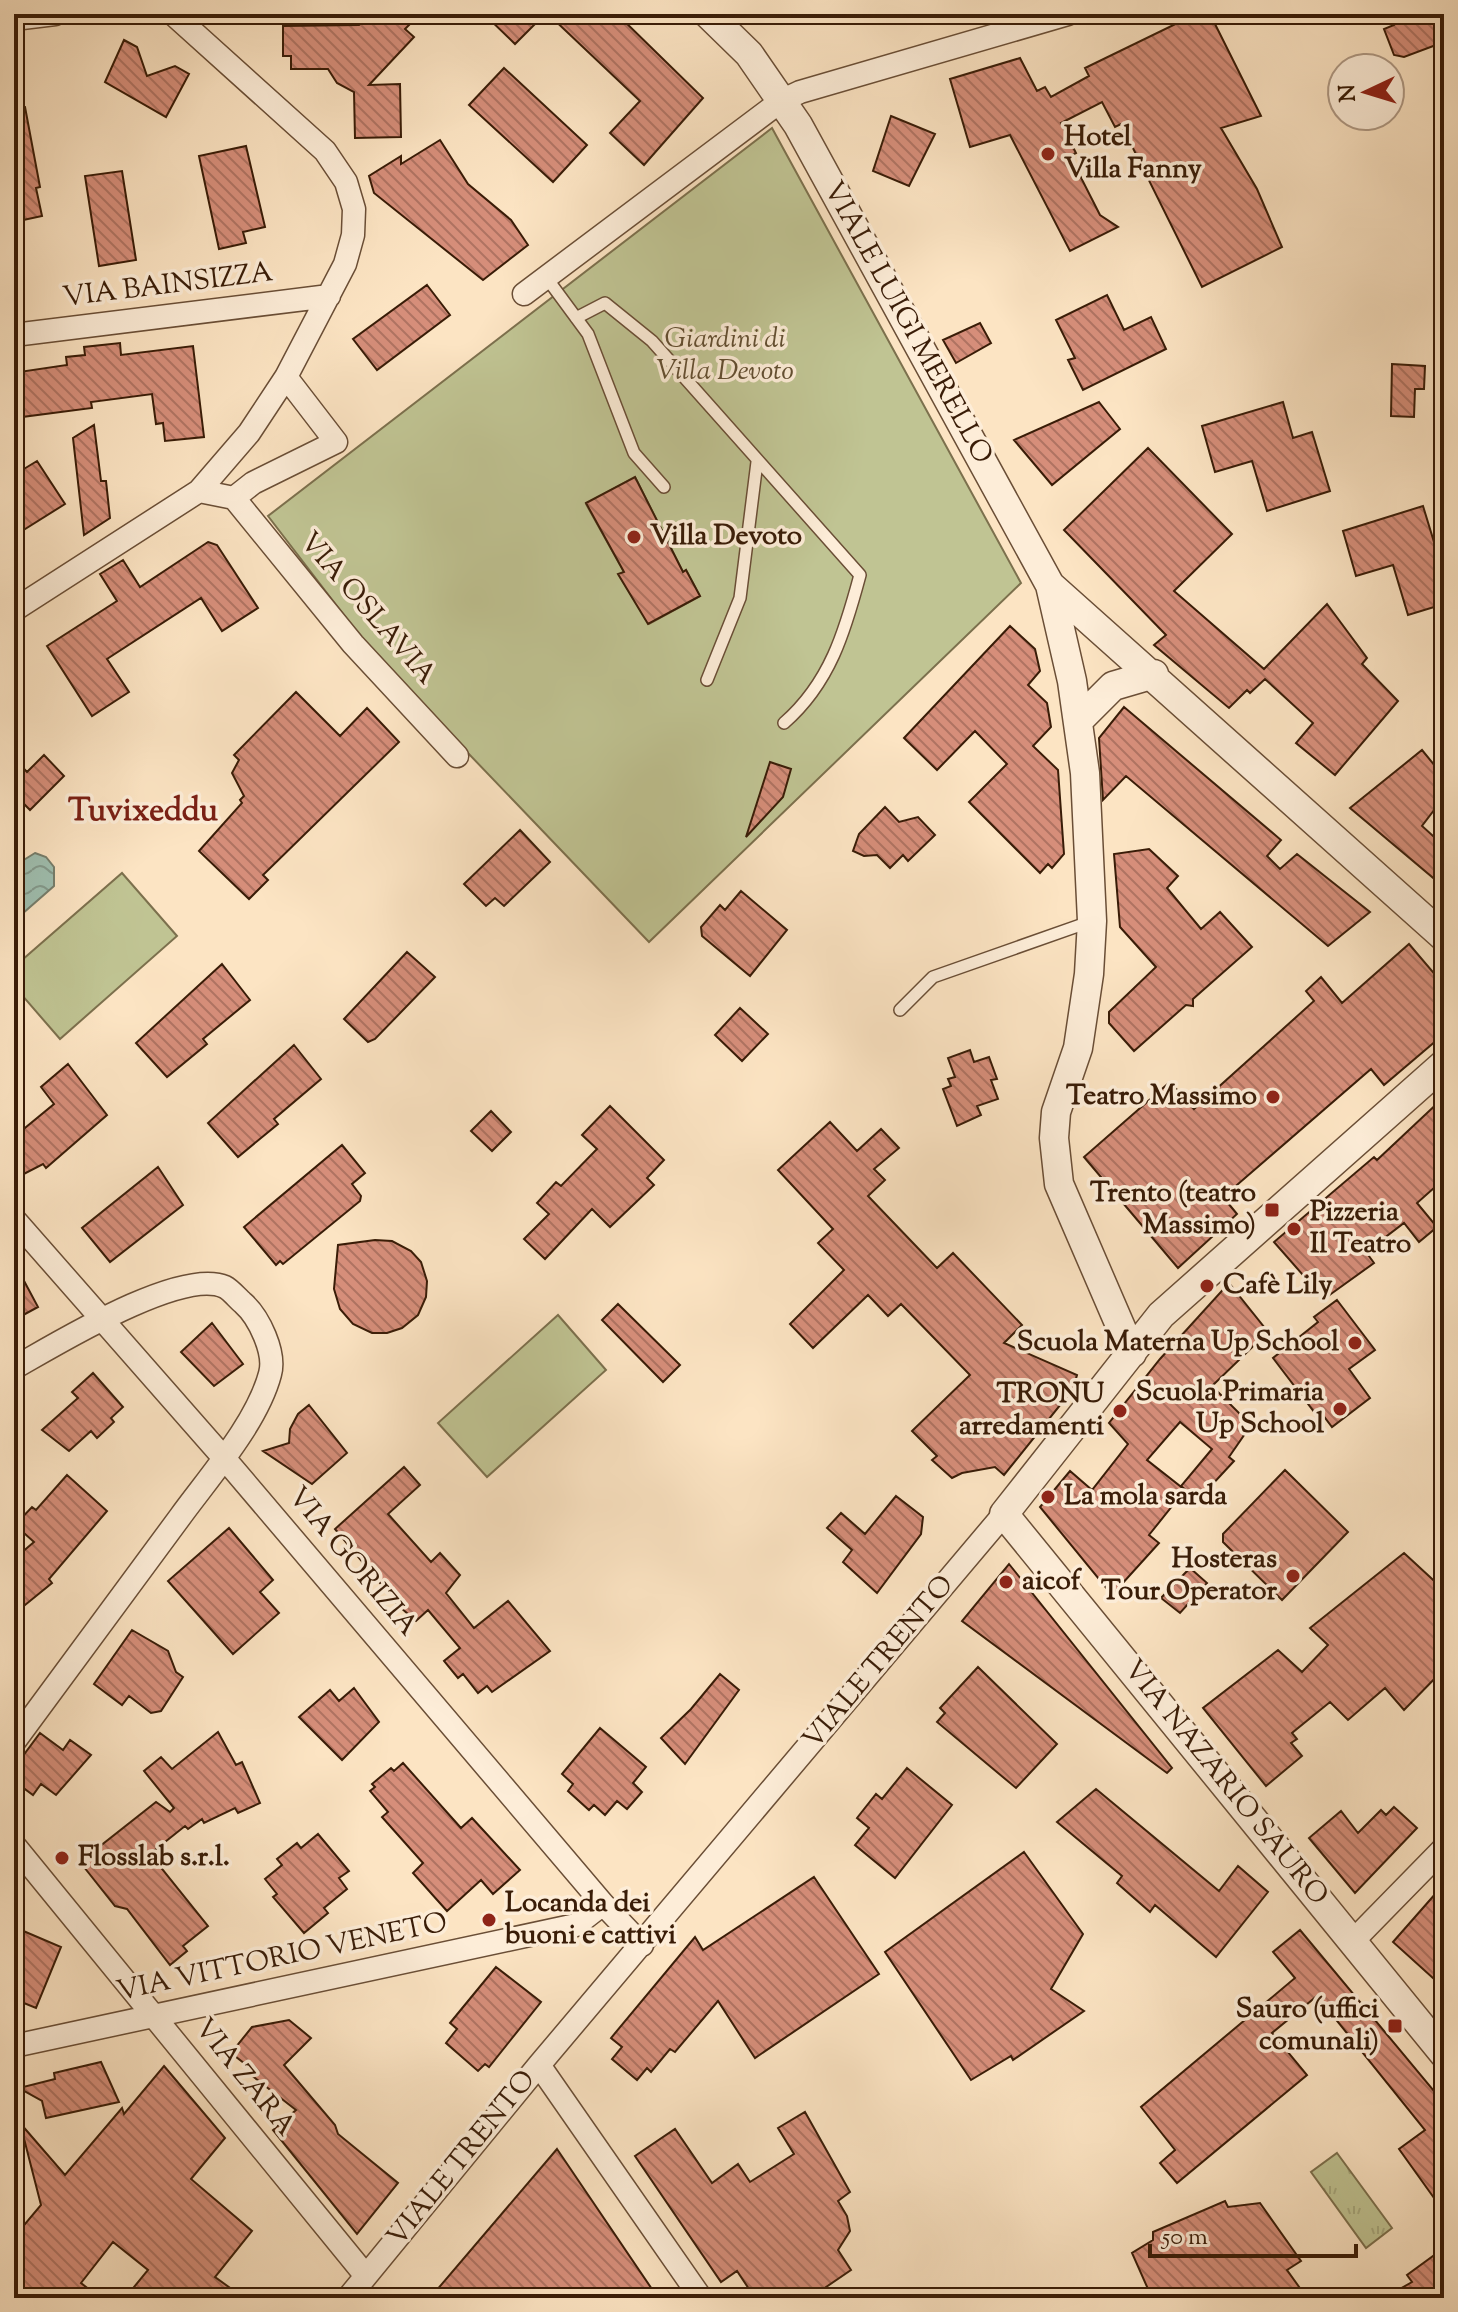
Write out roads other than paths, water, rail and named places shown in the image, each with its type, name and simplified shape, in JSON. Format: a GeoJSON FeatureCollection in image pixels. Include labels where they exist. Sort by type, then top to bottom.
{"type":"FeatureCollection","features":[{"type":"Feature","properties":{"kind":"street"},"geometry":{"type":"LineString","coordinates":[[14,19],[55,14]]}},
{"type":"Feature","properties":{"kind":"street"},"geometry":{"type":"LineString","coordinates":[[14,610],[199,491],[249,433],[286,377],[345,264],[353,235],[354,209],[346,182],[325,151],[173,14]]}},
{"type":"Feature","properties":{"kind":"street","name":"VIALE LUIGI MERELLO"},"geometry":{"type":"LineString","coordinates":[[708,14],[749,54],[781,101],[900,307],[1050,585],[1154,674],[1444,937]]}},
{"type":"Feature","properties":{"kind":"street"},"geometry":{"type":"LineString","coordinates":[[524,294],[781,101],[800,92],[1068,14]]}},
{"type":"Feature","properties":{"kind":"street","name":"VIA BAINSIZZA"},"geometry":{"type":"LineString","coordinates":[[14,335],[329,296]]}},
{"type":"Feature","properties":{"kind":"street"},"geometry":{"type":"LineString","coordinates":[[199,491],[234,498],[253,483],[336,442],[286,377]]}},
{"type":"Feature","properties":{"kind":"street","name":"VIA OSLAVIA"},"geometry":{"type":"LineString","coordinates":[[234,498],[353,644],[457,756]]}},
{"type":"Feature","properties":{"kind":"street"},"geometry":{"type":"LineString","coordinates":[[1050,585],[1066,655],[1085,773],[1092,921],[1089,974],[1078,1048],[1056,1112],[1054,1138],[1059,1184],[1132,1353]]}},
{"type":"Feature","properties":{"kind":"street"},"geometry":{"type":"LineString","coordinates":[[1066,655],[1073,647],[1104,632]]}},
{"type":"Feature","properties":{"kind":"street"},"geometry":{"type":"LineString","coordinates":[[1078,721],[1113,686],[1154,674]]}},
{"type":"Feature","properties":{"kind":"street","name":"VIALE TRENTO"},"geometry":{"type":"LineString","coordinates":[[348,2298],[539,2065],[1004,1514],[1161,1315],[1444,1064]]}},
{"type":"Feature","properties":{"kind":"street","name":"VIA GORIZIA"},"geometry":{"type":"LineString","coordinates":[[14,1219],[224,1458],[603,1904],[642,1945]]}},
{"type":"Feature","properties":{"kind":"street"},"geometry":{"type":"LineString","coordinates":[[14,1368],[101,1320],[159,1294],[197,1283],[225,1287],[250,1309],[266,1340],[271,1372],[257,1404],[224,1458],[14,1742]]}},
{"type":"Feature","properties":{"kind":"street","name":"VIA NAZARIO SAURO"},"geometry":{"type":"LineString","coordinates":[[1004,1514],[1444,2054]]}},
{"type":"Feature","properties":{"kind":"street","name":"VIA ZARA"},"geometry":{"type":"LineString","coordinates":[[14,1845],[366,2276]]}},
{"type":"Feature","properties":{"kind":"street"},"geometry":{"type":"LineString","coordinates":[[1354,1940],[1444,1848]]}},
{"type":"Feature","properties":{"kind":"street","name":"VIA VITTORIO VENETO"},"geometry":{"type":"LineString","coordinates":[[14,2046],[576,1925],[603,1904]]}},
{"type":"Feature","properties":{"kind":"street"},"geometry":{"type":"LineString","coordinates":[[539,2065],[701,2298]]}},
{"type":"Feature","properties":{"kind":"lane"},"geometry":{"type":"LineString","coordinates":[[546,277],[588,334],[634,453],[664,487]]}},
{"type":"Feature","properties":{"kind":"lane"},"geometry":{"type":"LineString","coordinates":[[576,318],[605,303],[652,341],[860,575],[841,646],[798,711],[784,723]]}},
{"type":"Feature","properties":{"kind":"lane"},"geometry":{"type":"LineString","coordinates":[[707,680],[740,598],[757,462]]}},
{"type":"Feature","properties":{"kind":"lane"},"geometry":{"type":"LineString","coordinates":[[900,1010],[933,977],[1092,921]]}},
{"type":"Feature","properties":{"kind":"water"},"geometry":{"type":"Polygon","coordinates":[[[35,853],[46,857],[54,867],[54,886],[14,921],[14,866],[35,853]]]}},
{"type":"Feature","properties":{"kind":"place","name":"Hotel Villa Fanny"},"geometry":{"type":"Point","coordinates":[1048,154]}},
{"type":"Feature","properties":{"kind":"place","name":"Villa Devoto"},"geometry":{"type":"Point","coordinates":[634,537]}},
{"type":"Feature","properties":{"kind":"place","name":"Teatro Massimo"},"geometry":{"type":"Point","coordinates":[1273,1097]}},
{"type":"Feature","properties":{"kind":"place","name":"Trento (teatro Massimo)"},"geometry":{"type":"Point","coordinates":[1272,1210]}},
{"type":"Feature","properties":{"kind":"place","name":"Pizzeria Il Teatro"},"geometry":{"type":"Point","coordinates":[1294,1229]}},
{"type":"Feature","properties":{"kind":"place","name":"Cafè Lily"},"geometry":{"type":"Point","coordinates":[1207,1286]}},
{"type":"Feature","properties":{"kind":"place","name":"Scuola Materna Up School"},"geometry":{"type":"Point","coordinates":[1355,1343]}},
{"type":"Feature","properties":{"kind":"place","name":"Scuola Primaria Up School"},"geometry":{"type":"Point","coordinates":[1340,1409]}},
{"type":"Feature","properties":{"kind":"place","name":"TRONU arredamenti"},"geometry":{"type":"Point","coordinates":[1120,1411]}},
{"type":"Feature","properties":{"kind":"place","name":"La mola sarda"},"geometry":{"type":"Point","coordinates":[1048,1497]}},
{"type":"Feature","properties":{"kind":"place","name":"Hosteras Tour Operator"},"geometry":{"type":"Point","coordinates":[1293,1576]}},
{"type":"Feature","properties":{"kind":"place","name":"aicof"},"geometry":{"type":"Point","coordinates":[1006,1582]}},
{"type":"Feature","properties":{"kind":"place","name":"Flosslab s.r.l."},"geometry":{"type":"Point","coordinates":[62,1858]}},
{"type":"Feature","properties":{"kind":"place","name":"Locanda dei buoni e cattivi"},"geometry":{"type":"Point","coordinates":[489,1920]}},
{"type":"Feature","properties":{"kind":"place","name":"Sauro (uffici comunali)"},"geometry":{"type":"Point","coordinates":[1395,2026]}},
{"type":"Feature","properties":{"kind":"district","name":"Tuvixeddu"},"geometry":{"type":"Point","coordinates":[143,812]}},
{"type":"Feature","properties":{"kind":"park label","name":"Giardini di Villa Devoto"},"geometry":{"type":"Point","coordinates":[725,356]}}]}
